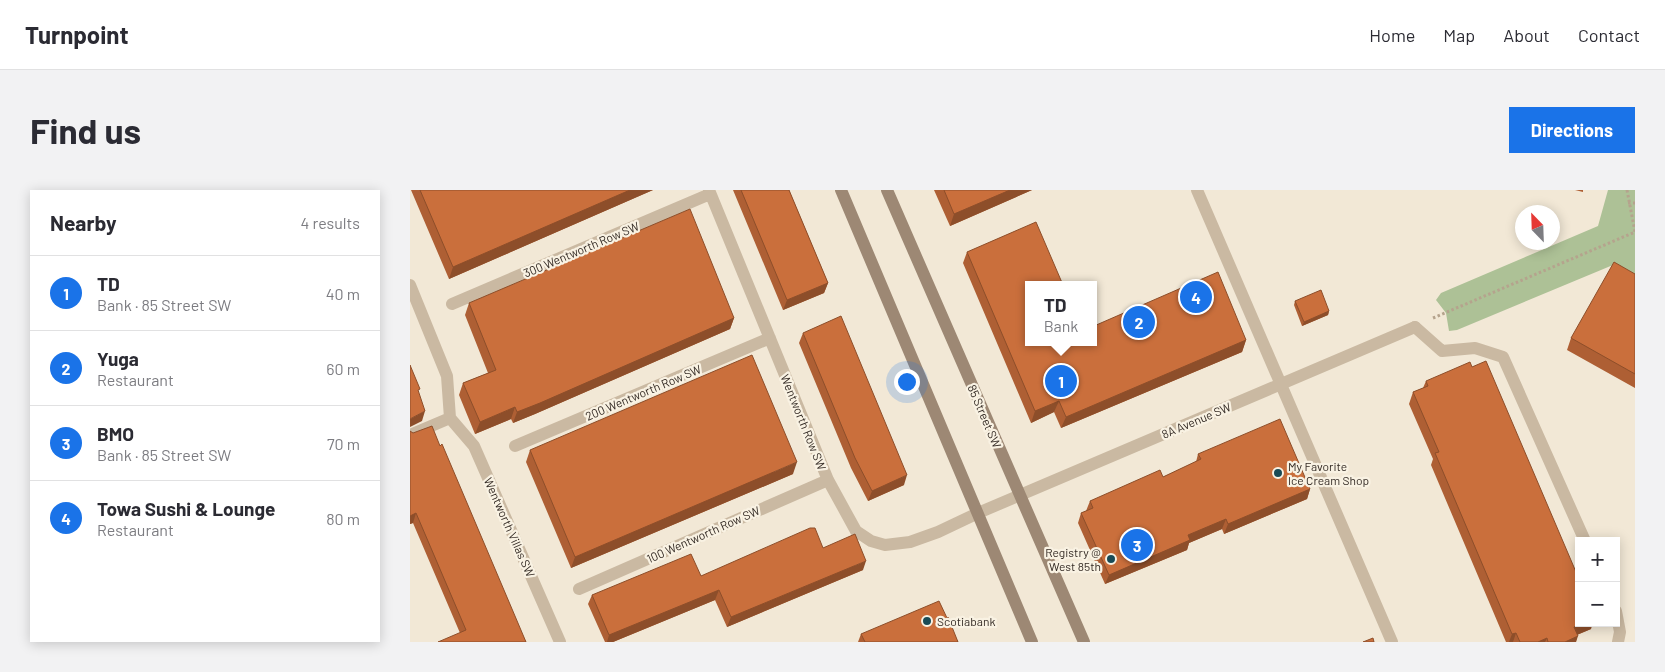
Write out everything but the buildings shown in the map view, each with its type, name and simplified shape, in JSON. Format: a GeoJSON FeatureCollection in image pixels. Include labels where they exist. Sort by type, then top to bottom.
{"type":"FeatureCollection","features":[{"type":"Feature","properties":{"kind":"main road"},"geometry":{"type":"LineString","coordinates":[[841,190],[1032,642]]}},
{"type":"Feature","properties":{"kind":"main road","name":"85 Street SW"},"geometry":{"type":"LineString","coordinates":[[887,190],[1084,642]]}},
{"type":"Feature","properties":{"kind":"street"},"geometry":{"type":"LineString","coordinates":[[1197,190],[1392,642]]}},
{"type":"Feature","properties":{"kind":"street","name":"Wentworth Row SW"},"geometry":{"type":"LineString","coordinates":[[709,192],[828,480],[856,530],[871,541],[885,545],[910,542],[938,532],[978,513]]}},
{"type":"Feature","properties":{"kind":"street","name":"300 Wentworth Row SW"},"geometry":{"type":"LineString","coordinates":[[452,304],[709,192]]}},
{"type":"Feature","properties":{"kind":"street"},"geometry":{"type":"LineString","coordinates":[[410,286],[447,376],[450,418],[410,435]]}},
{"type":"Feature","properties":{"kind":"street","name":"8A Avenue SW"},"geometry":{"type":"LineString","coordinates":[[978,513],[1415,327]]}},
{"type":"Feature","properties":{"kind":"street"},"geometry":{"type":"LineString","coordinates":[[1415,327],[1442,351],[1475,348],[1503,357],[1583,537]]}},
{"type":"Feature","properties":{"kind":"street","name":"200 Wentworth Row SW"},"geometry":{"type":"LineString","coordinates":[[515,446],[770,338]]}},
{"type":"Feature","properties":{"kind":"street","name":"Wentworth Villas SW"},"geometry":{"type":"LineString","coordinates":[[450,418],[474,446],[560,642]]}},
{"type":"Feature","properties":{"kind":"street","name":"100 Wentworth Row SW"},"geometry":{"type":"LineString","coordinates":[[579,589],[828,480]]}},
{"type":"Feature","properties":{"kind":"street"},"geometry":{"type":"LineString","coordinates":[[1618,642],[1619,627]]}},
{"type":"Feature","properties":{"kind":"path"},"geometry":{"type":"LineString","coordinates":[[1415,327],[1635,232],[1626,190]]}},
{"type":"Feature","properties":{"kind":"path"},"geometry":{"type":"LineString","coordinates":[[1628,204],[1635,203]]}},
{"type":"Feature","properties":{"kind":"green space"},"geometry":{"type":"Polygon","coordinates":[[[1608,190],[1635,190],[1635,277],[1613,265],[1457,330],[1449,331],[1446,313],[1436,300],[1441,293],[1542,250],[1560,250],[1560,242],[1598,226],[1608,190]]]}},
{"type":"Feature","properties":{"kind":"place","name":"Towa Sushi & Lounge"},"geometry":{"type":"Point","coordinates":[1196,297]}},
{"type":"Feature","properties":{"kind":"place","name":"Yuga"},"geometry":{"type":"Point","coordinates":[1139,322]}},
{"type":"Feature","properties":{"kind":"place","name":"TD"},"geometry":{"type":"Point","coordinates":[1061,381]}},
{"type":"Feature","properties":{"kind":"place","name":"My Favorite Ice Cream Shop"},"geometry":{"type":"Point","coordinates":[1278,473]}},
{"type":"Feature","properties":{"kind":"place","name":"BMO"},"geometry":{"type":"Point","coordinates":[1137,545]}},
{"type":"Feature","properties":{"kind":"place","name":"Registry @ West 85th"},"geometry":{"type":"Point","coordinates":[1111,559]}},
{"type":"Feature","properties":{"kind":"place","name":"Scotiabank"},"geometry":{"type":"Point","coordinates":[927,621]}}]}
